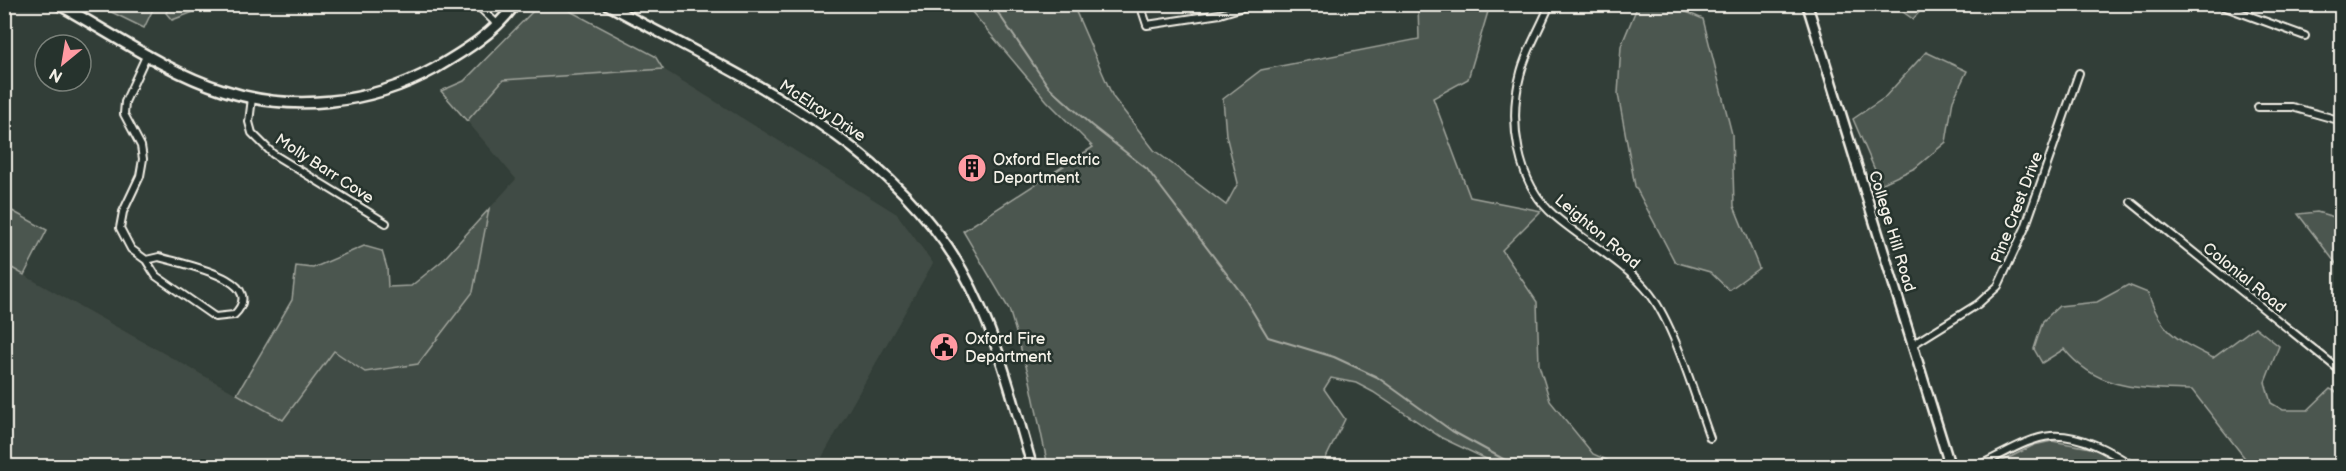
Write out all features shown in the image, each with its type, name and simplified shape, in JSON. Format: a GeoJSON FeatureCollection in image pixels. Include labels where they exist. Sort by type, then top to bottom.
{"type":"FeatureCollection","features":[{"type":"Feature","properties":{"kind":"main road"},"geometry":{"type":"LineString","coordinates":[[58,4],[148,54],[221,90],[252,98],[314,102],[352,98],[417,79],[449,60],[497,24],[515,4]]}},
{"type":"Feature","properties":{"kind":"street"},"geometry":{"type":"LineString","coordinates":[[476,4],[497,24]]}},
{"type":"Feature","properties":{"kind":"street","name":"McElroy Drive"},"geometry":{"type":"LineString","coordinates":[[606,4],[787,103],[850,143],[894,182],[933,228],[962,270],[1001,361],[1032,466]]}},
{"type":"Feature","properties":{"kind":"street"},"geometry":{"type":"LineString","coordinates":[[1140,4],[1147,25],[1220,14],[1253,4]]}},
{"type":"Feature","properties":{"kind":"street","name":"Leighton Road"},"geometry":{"type":"LineString","coordinates":[[1550,4],[1521,71],[1516,100],[1517,130],[1528,183],[1554,216],[1607,255],[1649,293],[1663,314],[1710,438]]}},
{"type":"Feature","properties":{"kind":"street","name":"College Hill Road"},"geometry":{"type":"LineString","coordinates":[[1807,4],[1950,466]]}},
{"type":"Feature","properties":{"kind":"street"},"geometry":{"type":"LineString","coordinates":[[2217,4],[2305,36]]}},
{"type":"Feature","properties":{"kind":"street"},"geometry":{"type":"LineString","coordinates":[[146,260],[159,257],[233,281],[243,295],[243,303],[234,315],[215,317],[156,276],[146,260],[131,249],[120,228],[143,159],[141,146],[124,114],[125,102],[148,54]]}},
{"type":"Feature","properties":{"kind":"street","name":"Pine Crest Drive"},"geometry":{"type":"LineString","coordinates":[[1912,345],[1978,304],[1998,286],[2025,228],[2079,73]]}},
{"type":"Feature","properties":{"kind":"street","name":"Molly Barr Cove"},"geometry":{"type":"LineString","coordinates":[[252,98],[249,122],[252,134],[273,154],[386,224]]}},
{"type":"Feature","properties":{"kind":"street"},"geometry":{"type":"LineString","coordinates":[[2258,107],[2292,107],[2342,121]]}},
{"type":"Feature","properties":{"kind":"street","name":"Colonial Road"},"geometry":{"type":"LineString","coordinates":[[2131,202],[2342,372]]}},
{"type":"Feature","properties":{"kind":"street"},"geometry":{"type":"LineString","coordinates":[[1977,466],[2033,441],[2050,436],[2089,443],[2113,453],[2133,466]]}},
{"type":"Feature","properties":{"kind":"shaded area"},"geometry":{"type":"Polygon","coordinates":[[[170,4],[212,5],[172,20],[166,13],[170,4]]]}},
{"type":"Feature","properties":{"kind":"shaded area"},"geometry":{"type":"Polygon","coordinates":[[[1901,4],[1926,5],[1913,19],[1900,10],[1901,4]]]}},
{"type":"Feature","properties":{"kind":"shaded area"},"geometry":{"type":"Polygon","coordinates":[[[97,5],[155,5],[144,28],[97,5]]]}},
{"type":"Feature","properties":{"kind":"shaded area"},"geometry":{"type":"Polygon","coordinates":[[[539,5],[568,10],[655,56],[663,69],[503,80],[467,121],[441,91],[464,81],[539,5]]]}},
{"type":"Feature","properties":{"kind":"shaded area"},"geometry":{"type":"Polygon","coordinates":[[[966,5],[1073,5],[1113,97],[1154,150],[1226,205],[1238,183],[1226,135],[1223,99],[1261,70],[1419,39],[1418,5],[1490,5],[1468,79],[1433,98],[1470,197],[1541,211],[1502,250],[1537,302],[1539,365],[1550,401],[1593,454],[1620,466],[1501,466],[1442,438],[1356,383],[1331,378],[1324,389],[1345,419],[1322,466],[1048,466],[1029,376],[1009,309],[963,231],[1093,147],[1047,101],[966,5]]]}},
{"type":"Feature","properties":{"kind":"shaded area"},"geometry":{"type":"Polygon","coordinates":[[[1638,5],[1670,5],[1703,19],[1732,134],[1734,206],[1759,268],[1729,290],[1710,272],[1675,262],[1635,186],[1618,94],[1621,46],[1638,5]]]}},
{"type":"Feature","properties":{"kind":"shaded area"},"geometry":{"type":"Polygon","coordinates":[[[1926,52],[1967,71],[1953,100],[1946,142],[1915,168],[1881,184],[1853,119],[1884,98],[1926,52]]]}},
{"type":"Feature","properties":{"kind":"shaded area"},"geometry":{"type":"Polygon","coordinates":[[[663,69],[897,214],[933,263],[817,466],[5,466],[4,264],[283,420],[334,351],[365,372],[473,292],[489,209],[516,179],[467,121],[503,80],[663,69]]]}},
{"type":"Feature","properties":{"kind":"shaded area"},"geometry":{"type":"Polygon","coordinates":[[[5,207],[47,230],[24,275],[5,264],[5,207]]]}},
{"type":"Feature","properties":{"kind":"shaded area"},"geometry":{"type":"Polygon","coordinates":[[[489,209],[473,292],[418,364],[365,372],[334,351],[283,420],[237,394],[292,300],[296,266],[313,268],[364,246],[382,251],[387,268],[388,287],[411,286],[442,261],[489,209]]]}},
{"type":"Feature","properties":{"kind":"shaded area"},"geometry":{"type":"Polygon","coordinates":[[[2317,212],[2341,219],[2341,270],[2298,214],[2317,212]]]}},
{"type":"Feature","properties":{"kind":"shaded area"},"geometry":{"type":"Polygon","coordinates":[[[2128,285],[2148,293],[2159,318],[2172,334],[2213,358],[2255,327],[2279,346],[2265,382],[2271,403],[2283,410],[2308,410],[2330,389],[2341,394],[2341,466],[2251,466],[2192,390],[2122,385],[2092,373],[2077,363],[2064,349],[2042,363],[2034,349],[2043,321],[2059,306],[2097,302],[2128,285]]]}},
{"type":"Feature","properties":{"kind":"shaded area"},"geometry":{"type":"Polygon","coordinates":[[[2052,441],[2096,449],[2121,466],[1993,466],[2034,445],[2052,441]]]}},
{"type":"Feature","properties":{"kind":"waterway"},"geometry":{"type":"LineString","coordinates":[[992,4],[1048,86],[1091,125],[1147,169],[1242,294],[1268,337],[1334,357],[1377,377],[1452,431],[1516,466]]}},
{"type":"Feature","properties":{"kind":"place","name":"Oxford Electric Department"},"geometry":{"type":"Point","coordinates":[972,168]}},
{"type":"Feature","properties":{"kind":"place","name":"Oxford Fire Department"},"geometry":{"type":"Point","coordinates":[944,347]}}]}
